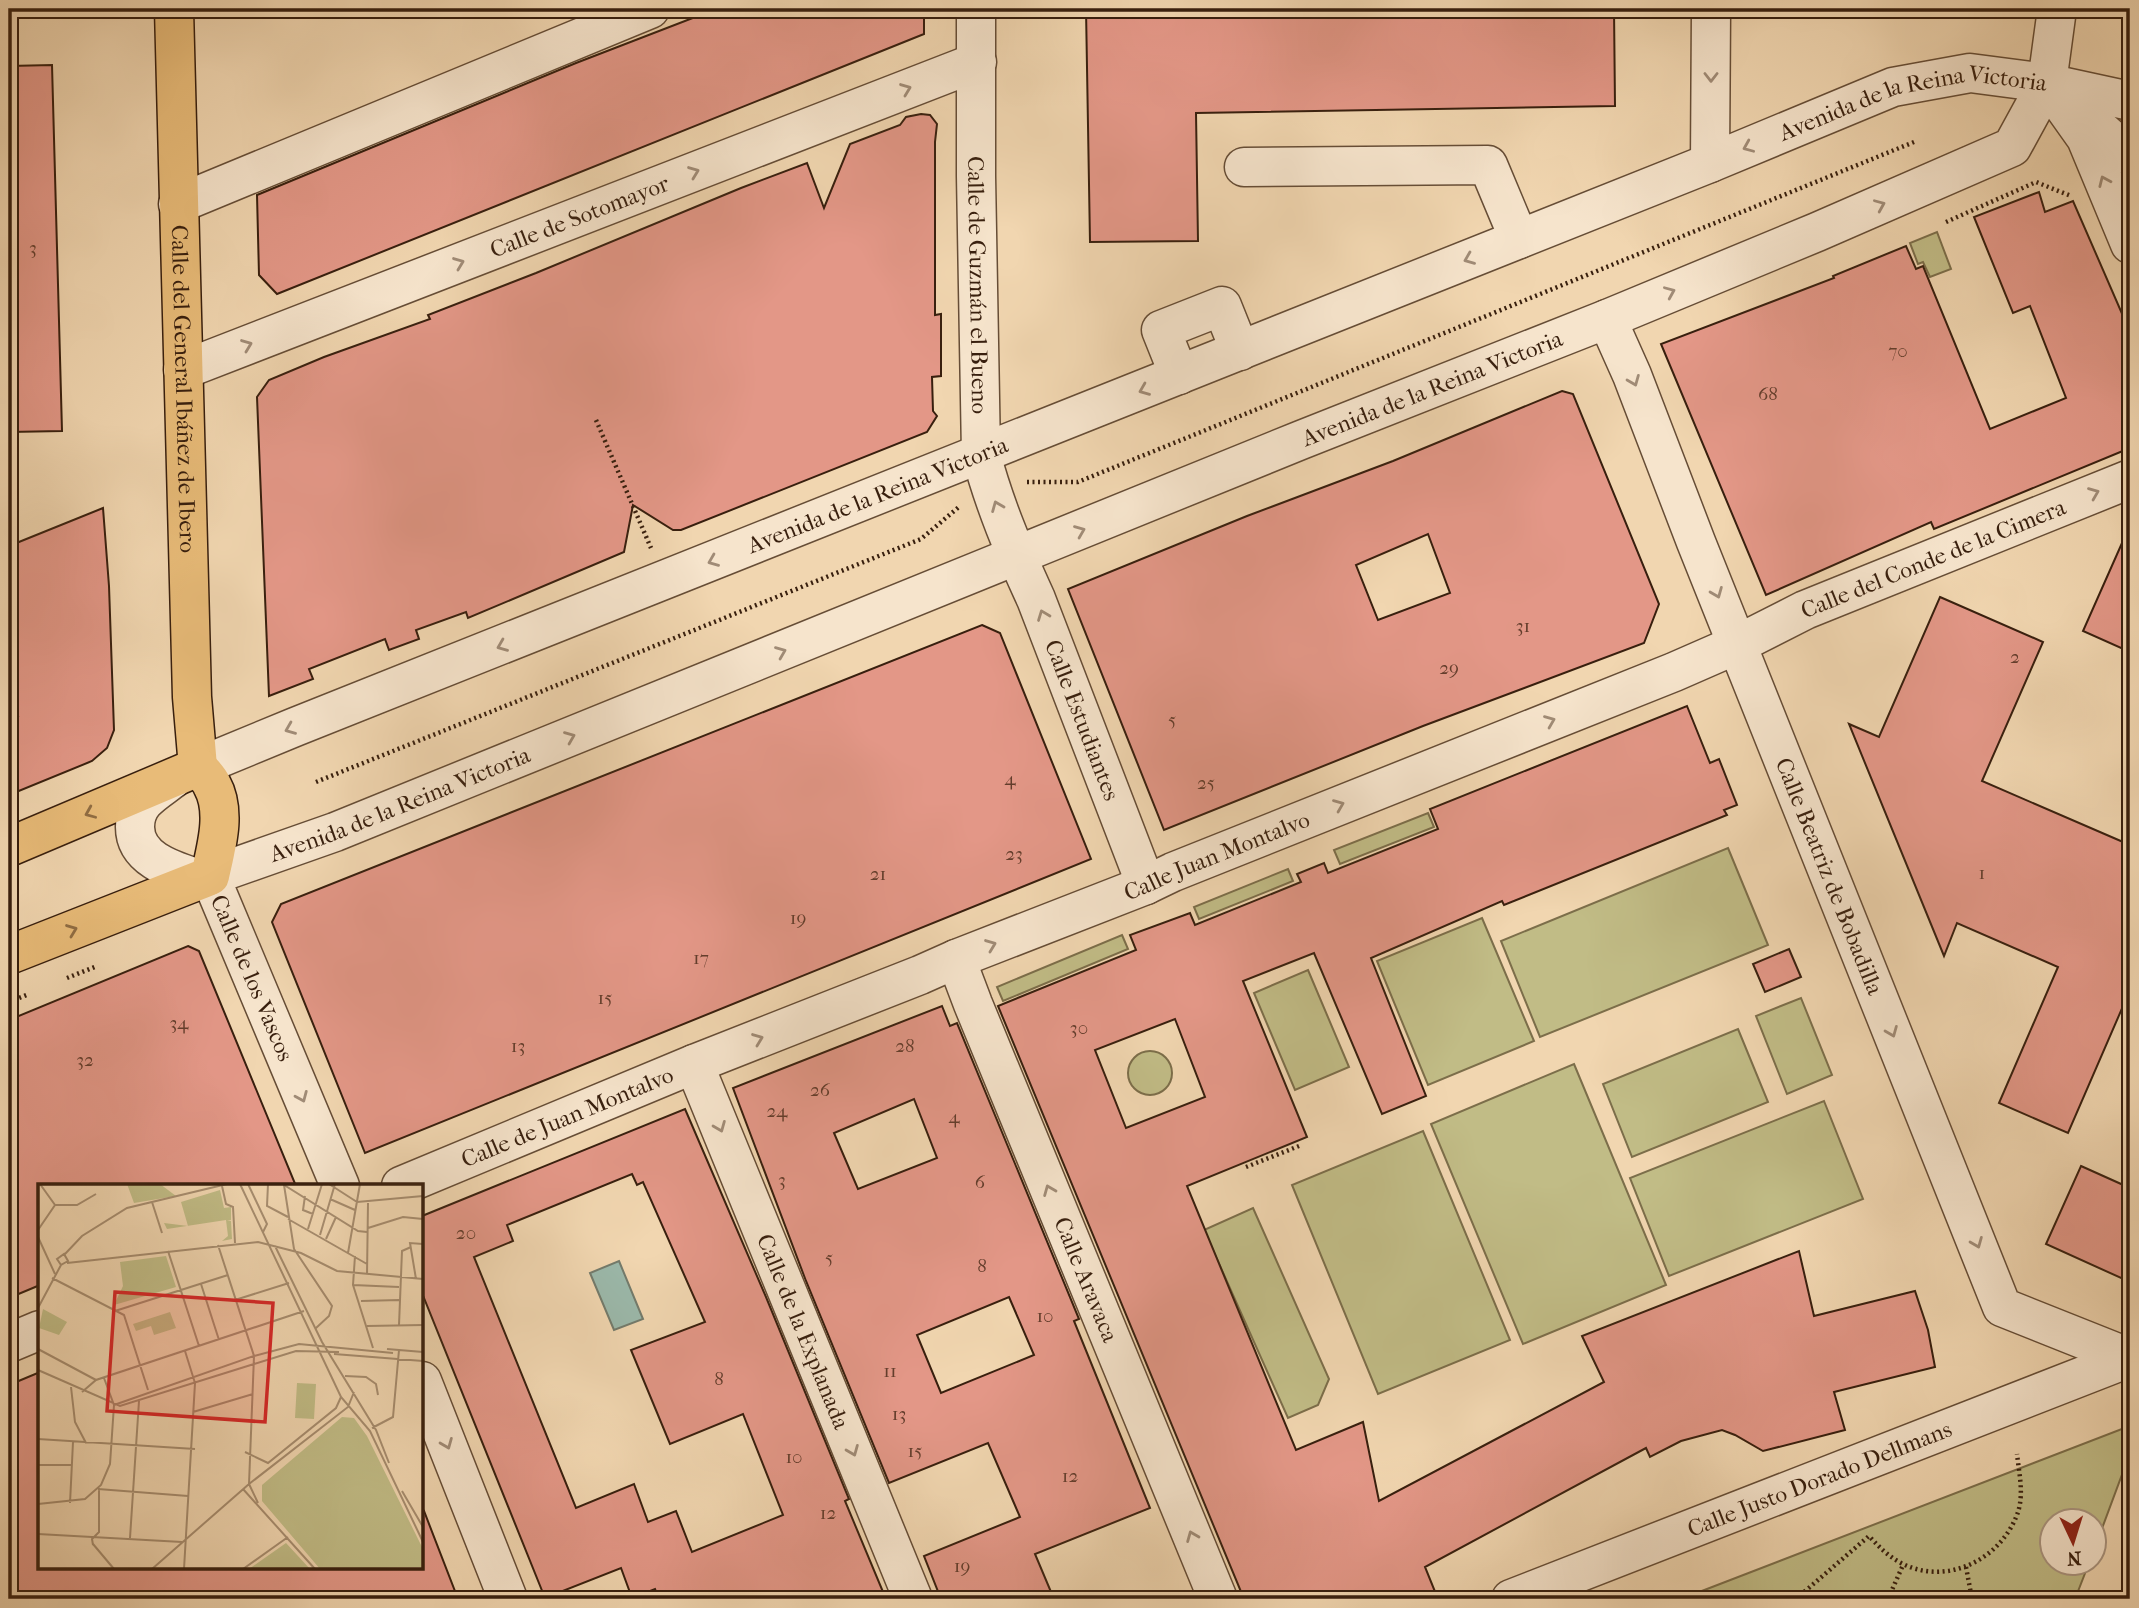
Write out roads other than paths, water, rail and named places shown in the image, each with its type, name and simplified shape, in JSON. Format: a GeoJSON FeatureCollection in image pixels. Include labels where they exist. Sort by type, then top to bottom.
{"type":"FeatureCollection","features":[{"type":"Feature","properties":{"kind":"main road","name":"Calle del General Ibáñez de Ibero"},"geometry":{"type":"LineString","coordinates":[[174,9],[193,724],[186,773]]}},
{"type":"Feature","properties":{"kind":"main road","name":"Avenida de la Reina Victoria"},"geometry":{"type":"LineString","coordinates":[[9,847],[186,773]]}},
{"type":"Feature","properties":{"kind":"main road","name":"Calle de los Vascos"},"geometry":{"type":"LineString","coordinates":[[186,773],[212,784],[217,798],[220,817],[206,878]]}},
{"type":"Feature","properties":{"kind":"main road","name":"Avenida de la Reina Victoria"},"geometry":{"type":"LineString","coordinates":[[9,955],[206,878]]}},
{"type":"Feature","properties":{"kind":"street"},"geometry":{"type":"LineString","coordinates":[[178,204],[650,9]]}},
{"type":"Feature","properties":{"kind":"street","name":"Calle de Guzmán el Bueno"},"geometry":{"type":"LineString","coordinates":[[976,9],[981,454],[991,493],[1017,556]]}},
{"type":"Feature","properties":{"kind":"street"},"geometry":{"type":"LineString","coordinates":[[1710,163],[1711,9]]}},
{"type":"Feature","properties":{"kind":"street"},"geometry":{"type":"LineString","coordinates":[[2057,9],[2047,83],[2086,138],[2130,244]]}},
{"type":"Feature","properties":{"kind":"street","name":"Calle de Sotomayor"},"geometry":{"type":"LineString","coordinates":[[183,370],[977,62]]}},
{"type":"Feature","properties":{"kind":"street","name":"Avenida de la Reina Victoria"},"geometry":{"type":"LineString","coordinates":[[1970,73],[2047,83],[2012,147],[1830,227],[335,832],[206,878],[166,867],[140,848],[135,822],[145,800],[186,773],[295,727],[1710,163],[1893,87],[1970,73]]}},
{"type":"Feature","properties":{"kind":"street"},"geometry":{"type":"LineString","coordinates":[[2047,83],[2130,101]]}},
{"type":"Feature","properties":{"kind":"street"},"geometry":{"type":"LineString","coordinates":[[2047,83],[2130,156]]}},
{"type":"Feature","properties":{"kind":"street"},"geometry":{"type":"LineString","coordinates":[[1244,167],[1488,165],[1519,239]]}},
{"type":"Feature","properties":{"kind":"street","name":"Calle Beatriz de Bobadilla"},"geometry":{"type":"LineString","coordinates":[[1606,319],[1632,375],[2002,1307],[2130,1358]]}},
{"type":"Feature","properties":{"kind":"street","name":"Calle del Conde de la Cimera"},"geometry":{"type":"LineString","coordinates":[[1738,644],[1805,610],[2130,479]]}},
{"type":"Feature","properties":{"kind":"street","name":"Calle Estudiantes"},"geometry":{"type":"LineString","coordinates":[[1017,556],[1146,885]]}},
{"type":"Feature","properties":{"kind":"street","name":"Calle Juan Montalvo"},"geometry":{"type":"LineString","coordinates":[[694,1064],[1146,885],[1738,644]]}},
{"type":"Feature","properties":{"kind":"street","name":"Calle de los Vascos"},"geometry":{"type":"LineString","coordinates":[[206,878],[339,1184]]}},
{"type":"Feature","properties":{"kind":"street","name":"Calle Aravaca"},"geometry":{"type":"LineString","coordinates":[[956,959],[1218,1599]]}},
{"type":"Feature","properties":{"kind":"street","name":"Calle de Juan Montalvo"},"geometry":{"type":"LineString","coordinates":[[406,1184],[694,1064]]}},
{"type":"Feature","properties":{"kind":"street","name":"Calle de la Explanada"},"geometry":{"type":"LineString","coordinates":[[694,1064],[913,1599]]}},
{"type":"Feature","properties":{"kind":"street"},"geometry":{"type":"LineString","coordinates":[[9,1343],[38,1331]]}},
{"type":"Feature","properties":{"kind":"street","name":"Calle Justo Dorado Dellmans"},"geometry":{"type":"LineString","coordinates":[[1511,1599],[2130,1358]]}},
{"type":"Feature","properties":{"kind":"street"},"geometry":{"type":"LineString","coordinates":[[424,1386],[508,1599]]}}]}
